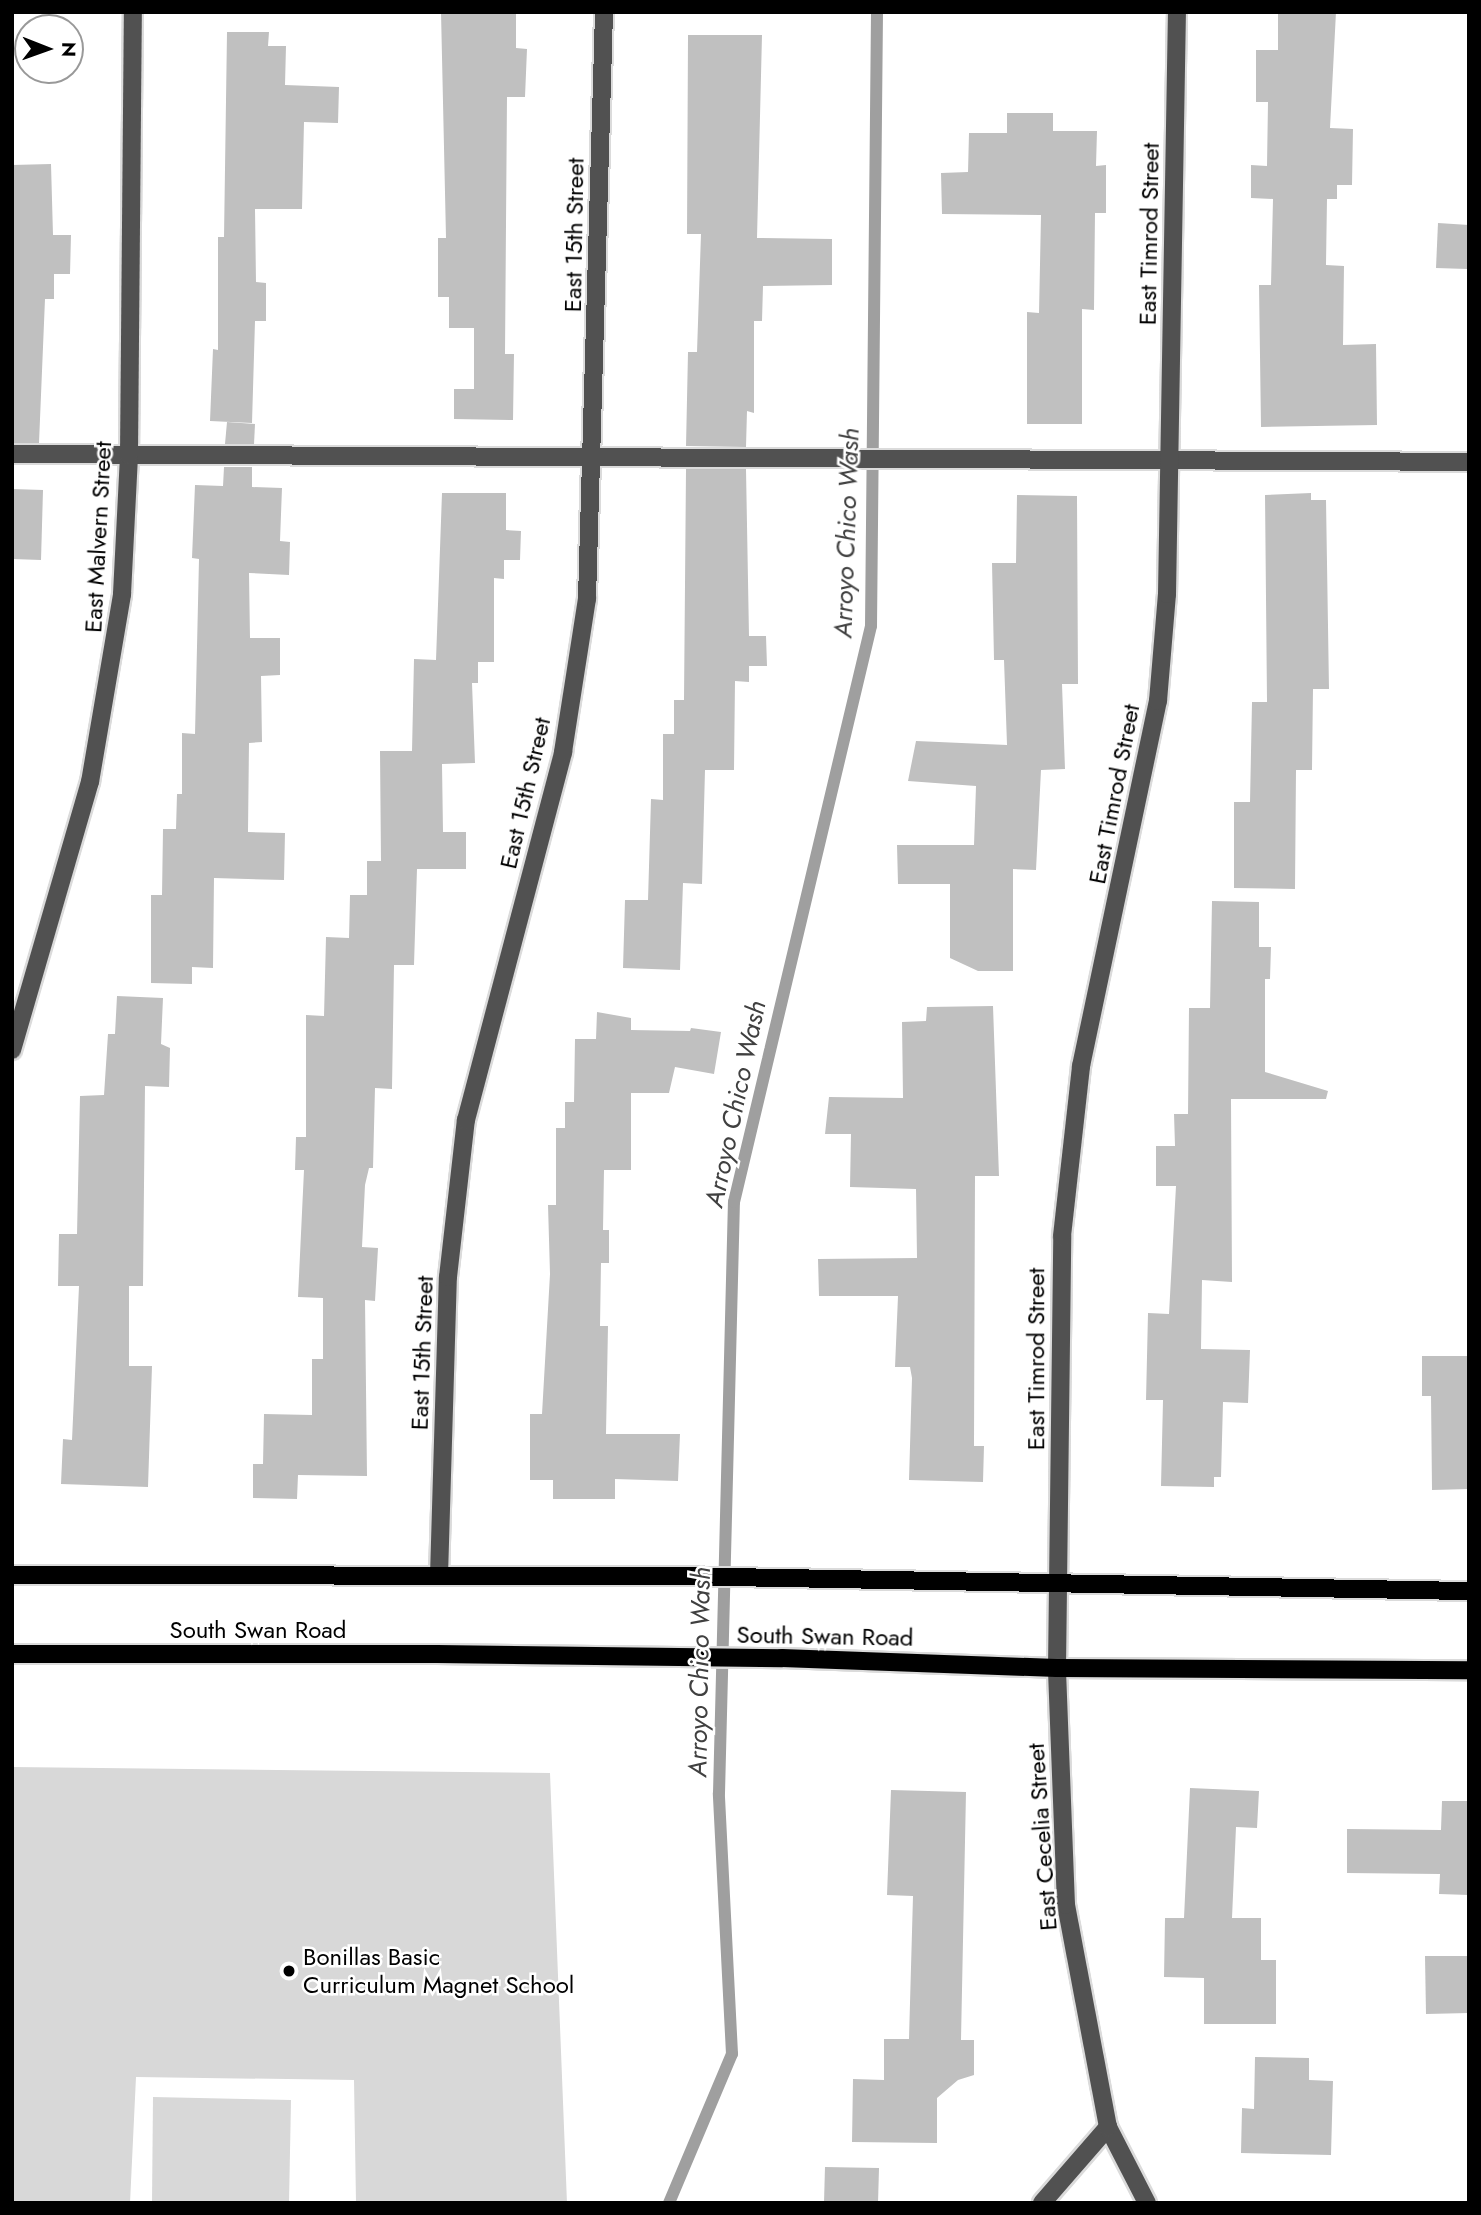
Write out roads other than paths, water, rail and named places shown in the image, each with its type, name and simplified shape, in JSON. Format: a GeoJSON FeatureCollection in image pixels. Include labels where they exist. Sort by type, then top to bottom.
{"type":"FeatureCollection","features":[{"type":"Feature","properties":{"kind":"main road"},"geometry":{"type":"LineString","coordinates":[[12,1575],[677,1576],[1469,1591]]}},
{"type":"Feature","properties":{"kind":"main road","name":"South Swan Road"},"geometry":{"type":"LineString","coordinates":[[12,1654],[782,1658],[1057,1668],[1469,1670]]}},
{"type":"Feature","properties":{"kind":"street","name":"East Malvern Street"},"geometry":{"type":"LineString","coordinates":[[12,1050],[90,782],[105,713],[122,594],[128,455],[133,12]]}},
{"type":"Feature","properties":{"kind":"street","name":"East 15th Street"},"geometry":{"type":"LineString","coordinates":[[439,1576],[448,1277],[466,1120],[563,752],[587,599],[604,12]]}},
{"type":"Feature","properties":{"kind":"street","name":"East Timrod Street"},"geometry":{"type":"LineString","coordinates":[[1059,1582],[1062,1236],[1081,1066],[1158,701],[1167,594],[1177,12]]}},
{"type":"Feature","properties":{"kind":"street"},"geometry":{"type":"LineString","coordinates":[[12,454],[593,460],[1469,462]]}},
{"type":"Feature","properties":{"kind":"street","name":"East Cecelia Street"},"geometry":{"type":"LineString","coordinates":[[1059,1582],[1057,1668],[1066,1905],[1108,2127],[1147,2203]]}},
{"type":"Feature","properties":{"kind":"street"},"geometry":{"type":"LineString","coordinates":[[1042,2203],[1108,2127]]}},
{"type":"Feature","properties":{"kind":"waterway","name":"Arroyo Chico Wash"},"geometry":{"type":"LineString","coordinates":[[669,2203],[732,2054],[719,1793],[734,1202],[871,626],[877,12]]}},
{"type":"Feature","properties":{"kind":"place","name":"Bonillas Basic Curriculum Magnet School"},"geometry":{"type":"Point","coordinates":[289,1971]}}]}
